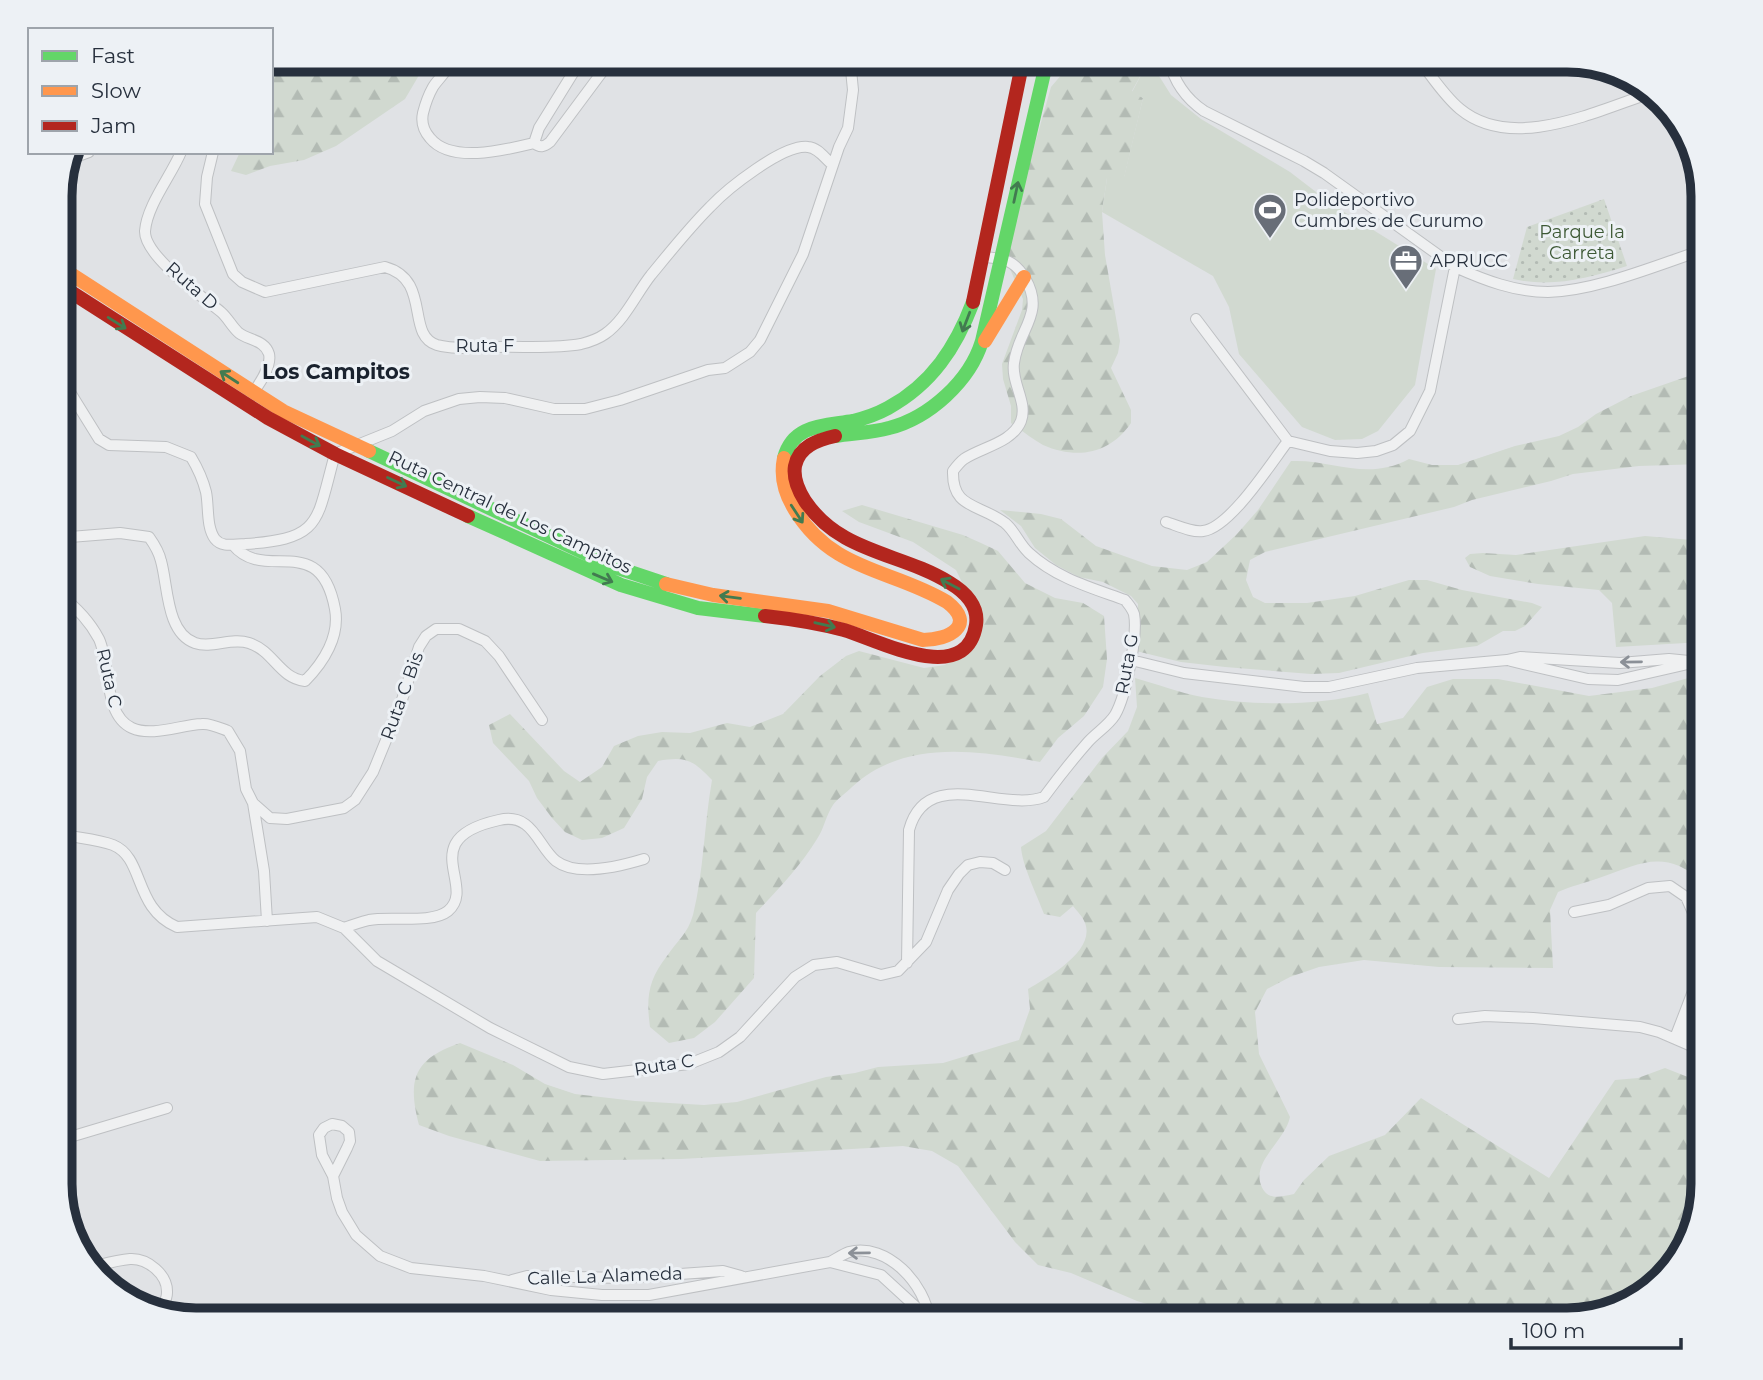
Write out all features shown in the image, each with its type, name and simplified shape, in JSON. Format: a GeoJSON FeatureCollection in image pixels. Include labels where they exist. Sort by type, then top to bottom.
{"type":"FeatureCollection","features":[{"type":"Feature","properties":{"kind":"main road","name":"Ruta Central de Los Campitos"},"geometry":{"type":"LineString","coordinates":[[72,275],[249,399],[550,539],[647,580],[706,594],[815,609],[852,617],[926,642],[942,641],[949,638],[958,627],[958,612],[934,595],[874,572],[827,548],[807,528],[793,508],[783,484],[782,464],[786,449],[809,428],[826,422],[857,420],[901,400],[930,377],[954,347],[966,325],[985,257],[1021,72]]}},
{"type":"Feature","properties":{"kind":"main road","name":"Ruta Central de Los Campitos"},"geometry":{"type":"LineString","coordinates":[[72,292],[335,454],[591,573],[642,593],[713,610],[808,621],[847,631],[906,652],[937,658],[947,657],[957,653],[972,639],[978,619],[973,600],[950,582],[860,546],[827,524],[801,495],[794,469],[801,452],[814,442],[888,429],[935,404],[957,382],[980,348],[994,298],[1044,72]]}},
{"type":"Feature","properties":{"kind":"main road"},"geometry":{"type":"LineString","coordinates":[[980,348],[998,321],[1009,296],[1024,277]]}},
{"type":"Feature","properties":{"kind":"street"},"geometry":{"type":"LineString","coordinates":[[445,72],[433,88],[423,113],[422,125],[439,148],[451,153],[514,148],[534,143],[545,146],[602,72]]}},
{"type":"Feature","properties":{"kind":"street"},"geometry":{"type":"LineString","coordinates":[[534,143],[539,128],[574,72]]}},
{"type":"Feature","properties":{"kind":"street"},"geometry":{"type":"LineString","coordinates":[[72,395],[99,439],[110,445],[166,446],[191,457],[205,490],[211,532],[221,544],[233,545],[272,543],[299,536],[310,528],[316,518],[335,454],[393,431],[424,411],[459,399],[480,397],[505,398],[554,409],[585,409],[708,370],[725,368],[739,360],[760,340],[803,254],[850,118],[853,90],[851,72]]}},
{"type":"Feature","properties":{"kind":"street"},"geometry":{"type":"LineString","coordinates":[[1172,72],[1191,102],[1324,173],[1455,267],[1501,285],[1547,292],[1595,285],[1691,254]]}},
{"type":"Feature","properties":{"kind":"street"},"geometry":{"type":"LineString","coordinates":[[1429,72],[1458,108],[1482,122],[1509,128],[1539,128],[1641,96]]}},
{"type":"Feature","properties":{"kind":"street","name":"Ruta F"},"geometry":{"type":"LineString","coordinates":[[213,154],[205,204],[233,274],[242,282],[265,292],[385,267],[394,270],[410,285],[415,295],[421,330],[426,339],[435,344],[464,347],[577,345],[605,335],[711,206],[751,173],[779,156],[797,148],[807,147],[817,149],[833,166]]}},
{"type":"Feature","properties":{"kind":"street","name":"Ruta D"},"geometry":{"type":"LineString","coordinates":[[180,154],[148,218],[145,234],[154,251],[183,283],[223,314],[238,332],[265,346],[269,364],[249,399]]}},
{"type":"Feature","properties":{"kind":"street"},"geometry":{"type":"LineString","coordinates":[[985,257],[1015,264],[1024,277]]}},
{"type":"Feature","properties":{"kind":"street"},"geometry":{"type":"LineString","coordinates":[[1196,319],[1288,441],[1330,451],[1357,453],[1393,445],[1410,431],[1430,391],[1455,267]]}},
{"type":"Feature","properties":{"kind":"street","name":"Ruta G"},"geometry":{"type":"LineString","coordinates":[[907,963],[909,830],[919,810],[928,801],[954,795],[972,794],[1020,801],[1033,801],[1044,797],[1090,740],[1115,715],[1131,660],[1135,617],[1125,600],[1070,580],[1047,568],[1026,550],[1012,528],[991,513],[959,498],[953,486],[953,471],[963,460],[1010,436],[1021,421],[1023,406],[1014,379],[1013,364],[1033,310],[1034,299],[1024,277]]}},
{"type":"Feature","properties":{"kind":"street"},"geometry":{"type":"LineString","coordinates":[[1166,522],[1203,532],[1218,524],[1234,512],[1288,441]]}},
{"type":"Feature","properties":{"kind":"street"},"geometry":{"type":"LineString","coordinates":[[72,537],[120,533],[149,537],[161,561],[176,626],[184,636],[195,644],[231,640],[248,643],[269,653],[286,674],[295,680],[306,681],[332,644],[337,617],[332,592],[324,575],[310,565],[293,560],[268,561],[241,555],[233,545]]}},
{"type":"Feature","properties":{"kind":"street","name":"Ruta C"},"geometry":{"type":"LineString","coordinates":[[72,604],[100,641],[118,718],[139,730],[205,723],[228,731],[240,751],[246,789],[253,803],[264,871],[267,921]]}},
{"type":"Feature","properties":{"kind":"street","name":"Ruta C Bis"},"geometry":{"type":"LineString","coordinates":[[253,803],[270,818],[287,818],[344,808],[355,800],[373,772],[400,706],[419,647],[426,636],[436,629],[459,629],[485,641],[499,656],[542,720]]}},
{"type":"Feature","properties":{"kind":"street"},"geometry":{"type":"LineString","coordinates":[[1131,660],[1184,673],[1304,687],[1329,687],[1417,668],[1534,657],[1620,663],[1669,659],[1691,660]]}},
{"type":"Feature","properties":{"kind":"street"},"geometry":{"type":"LineString","coordinates":[[1507,660],[1588,679],[1618,680],[1691,663]]}},
{"type":"Feature","properties":{"kind":"street"},"geometry":{"type":"LineString","coordinates":[[344,928],[371,920],[440,916],[451,909],[457,895],[451,858],[454,845],[474,828],[503,819],[518,821],[531,829],[555,860],[569,867],[592,869],[619,866],[644,859]]}},
{"type":"Feature","properties":{"kind":"street","name":"Ruta C"},"geometry":{"type":"LineString","coordinates":[[72,836],[114,845],[128,855],[150,906],[163,921],[177,927],[317,918],[344,928],[377,961],[490,1028],[569,1067],[603,1074],[689,1065],[719,1052],[740,1037],[795,977],[814,965],[837,962],[881,975],[898,971],[907,963]]}},
{"type":"Feature","properties":{"kind":"street"},"geometry":{"type":"LineString","coordinates":[[907,963],[926,942],[948,890],[959,874],[968,866],[980,862],[993,863],[1005,870]]}},
{"type":"Feature","properties":{"kind":"street"},"geometry":{"type":"LineString","coordinates":[[1574,912],[1609,905],[1648,888],[1670,886],[1685,897],[1691,909]]}},
{"type":"Feature","properties":{"kind":"street"},"geometry":{"type":"LineString","coordinates":[[1678,1039],[1691,1014]]}},
{"type":"Feature","properties":{"kind":"street"},"geometry":{"type":"LineString","coordinates":[[1458,1018],[1485,1016],[1640,1027],[1691,1045]]}},
{"type":"Feature","properties":{"kind":"street"},"geometry":{"type":"LineString","coordinates":[[72,1136],[167,1108]]}},
{"type":"Feature","properties":{"kind":"street","name":"Calle La Alameda"},"geometry":{"type":"LineString","coordinates":[[332,1177],[350,1141],[349,1132],[342,1126],[332,1124],[324,1128],[319,1135],[322,1154],[348,1224],[362,1241],[380,1256],[411,1268],[511,1281],[551,1290],[649,1295],[830,1262],[849,1252],[864,1251],[903,1268],[912,1278],[928,1308]]}},
{"type":"Feature","properties":{"kind":"street"},"geometry":{"type":"LineString","coordinates":[[101,1265],[133,1258],[146,1262],[157,1269],[166,1283],[167,1295],[164,1304]]}},
{"type":"Feature","properties":{"kind":"street"},"geometry":{"type":"LineString","coordinates":[[881,1275],[890,1261]]}},
{"type":"Feature","properties":{"kind":"street","name":"Calle La Alameda"},"geometry":{"type":"LineString","coordinates":[[830,1262],[881,1275],[916,1308]]}},
{"type":"Feature","properties":{"kind":"street","name":"Calle La Alameda"},"geometry":{"type":"LineString","coordinates":[[511,1281],[527,1276],[623,1278],[723,1271],[741,1277]]}},
{"type":"Feature","properties":{"kind":"street"},"geometry":{"type":"LineString","coordinates":[[623,1278],[624,1295]]}},
{"type":"Feature","properties":{"kind":"green space"},"geometry":{"type":"Polygon","coordinates":[[[273,72],[421,72],[405,99],[336,146],[304,160],[270,166],[246,175],[231,171],[239,154],[273,154],[273,72]]]}},
{"type":"Feature","properties":{"kind":"green space"},"geometry":{"type":"Polygon","coordinates":[[[1064,72],[1142,72],[1132,91],[1143,98],[1124,178],[1107,178],[1102,212],[1105,255],[1120,341],[1111,368],[1131,410],[1131,423],[1113,442],[1103,448],[1080,453],[1056,450],[1043,445],[1011,423],[1011,406],[1003,379],[1002,364],[1022,310],[1023,299],[1010,269],[999,255],[1012,225],[1051,87],[1064,72]]]}},
{"type":"Feature","properties":{"kind":"green space","name":"Polideportivo Cumbres de Curumo"},"geometry":{"type":"Polygon","coordinates":[[[1143,72],[1157,72],[1171,95],[1201,119],[1290,172],[1333,205],[1436,269],[1415,385],[1378,431],[1362,439],[1335,440],[1302,427],[1239,354],[1229,307],[1213,276],[1102,212],[1107,178],[1124,177],[1143,98],[1132,92],[1143,72]]]}},
{"type":"Feature","properties":{"kind":"green space","name":"Parque la Carreta"},"geometry":{"type":"Polygon","coordinates":[[[1604,199],[1627,266],[1585,278],[1556,282],[1513,279],[1527,227],[1604,199]]]}},
{"type":"Feature","properties":{"kind":"green space"},"geometry":{"type":"Polygon","coordinates":[[[1691,375],[1691,464],[1639,466],[1573,474],[1454,507],[1265,552],[1250,560],[1246,580],[1253,597],[1265,603],[1307,603],[1355,596],[1409,580],[1427,580],[1542,607],[1525,626],[1515,631],[1503,631],[1477,646],[1423,653],[1339,673],[1311,674],[1225,667],[1181,662],[1136,651],[1138,604],[1131,596],[1103,582],[1079,577],[1056,565],[1035,548],[1021,526],[1000,510],[1061,519],[1096,546],[1152,566],[1187,570],[1207,562],[1237,534],[1258,510],[1291,461],[1364,469],[1393,466],[1409,459],[1432,465],[1458,465],[1515,446],[1559,436],[1631,396],[1691,375]]]}},
{"type":"Feature","properties":{"kind":"green space"},"geometry":{"type":"Polygon","coordinates":[[[862,505],[963,535],[981,543],[998,551],[1025,583],[1055,598],[1083,603],[1104,616],[1107,659],[1103,687],[1084,716],[1058,738],[1040,762],[966,752],[917,755],[894,761],[872,772],[852,787],[833,805],[819,835],[803,859],[756,913],[754,978],[715,1022],[694,1038],[669,1043],[650,1027],[650,990],[656,973],[685,932],[693,915],[712,780],[688,761],[658,761],[647,777],[642,799],[624,828],[602,838],[582,840],[565,832],[552,818],[537,798],[529,781],[493,743],[489,725],[510,714],[564,771],[580,782],[602,767],[614,746],[638,736],[662,732],[690,733],[727,723],[750,727],[783,714],[820,676],[846,656],[859,651],[924,668],[945,665],[968,649],[972,632],[971,601],[956,570],[913,542],[859,522],[842,511],[862,505]]]}},
{"type":"Feature","properties":{"kind":"green space"},"geometry":{"type":"Polygon","coordinates":[[[1645,536],[1691,540],[1691,643],[1616,647],[1612,603],[1599,590],[1490,576],[1470,567],[1465,558],[1470,554],[1483,553],[1516,555],[1645,536]]]}},
{"type":"Feature","properties":{"kind":"green space"},"geometry":{"type":"Polygon","coordinates":[[[1691,677],[1691,873],[1677,865],[1652,862],[1558,892],[1550,910],[1553,968],[1439,967],[1364,960],[1319,967],[1290,977],[1267,989],[1255,1012],[1259,1054],[1290,1117],[1265,1159],[1259,1176],[1264,1190],[1274,1197],[1294,1194],[1304,1180],[1329,1156],[1385,1135],[1421,1098],[1549,1178],[1615,1080],[1638,1078],[1665,1068],[1691,1078],[1691,1185],[1689,1209],[1682,1232],[1666,1260],[1649,1278],[1607,1302],[1568,1308],[1160,1308],[1071,1273],[1038,1265],[1015,1242],[958,1166],[932,1151],[903,1146],[681,1159],[540,1161],[419,1125],[414,1095],[418,1073],[432,1056],[460,1043],[513,1065],[545,1084],[575,1094],[704,1105],[737,1102],[826,1077],[878,1067],[943,1063],[1019,1040],[1030,1009],[1028,989],[1068,962],[1083,944],[1086,933],[1084,921],[1073,906],[1060,917],[1044,914],[1027,871],[1021,847],[1046,831],[1102,758],[1128,731],[1137,707],[1135,678],[1194,695],[1243,702],[1307,702],[1368,693],[1377,724],[1403,718],[1427,687],[1453,679],[1498,679],[1589,696],[1652,688],[1691,677]]]}},
{"type":"Feature","properties":{"kind":"traffic: fast"},"geometry":{"type":"LineString","coordinates":[[835,436],[883,430],[919,416],[946,396],[968,370],[982,341],[1044,72]]}},
{"type":"Feature","properties":{"kind":"traffic: fast"},"geometry":{"type":"LineString","coordinates":[[784,458],[788,447],[802,433],[876,414],[917,388],[941,363],[959,334],[973,302]]}},
{"type":"Feature","properties":{"kind":"traffic: fast"},"geometry":{"type":"LineString","coordinates":[[369,451],[612,566],[666,584]]}},
{"type":"Feature","properties":{"kind":"traffic: fast"},"geometry":{"type":"LineString","coordinates":[[468,516],[621,585],[698,608],[765,616]]}},
{"type":"Feature","properties":{"kind":"traffic: slow"},"geometry":{"type":"LineString","coordinates":[[72,275],[283,411],[369,451]]}},
{"type":"Feature","properties":{"kind":"traffic: slow"},"geometry":{"type":"LineString","coordinates":[[985,341],[1024,277]]}},
{"type":"Feature","properties":{"kind":"traffic: slow"},"geometry":{"type":"LineString","coordinates":[[666,584],[713,595],[828,611],[923,640],[942,637],[956,630],[960,618],[947,602],[845,558],[810,530],[788,498],[783,479],[784,458]]}},
{"type":"Feature","properties":{"kind":"traffic: jam"},"geometry":{"type":"LineString","coordinates":[[973,302],[1021,72]]}},
{"type":"Feature","properties":{"kind":"traffic: jam"},"geometry":{"type":"LineString","coordinates":[[72,293],[268,418],[335,454],[468,516]]}},
{"type":"Feature","properties":{"kind":"traffic: jam"},"geometry":{"type":"LineString","coordinates":[[765,616],[844,630],[919,655],[939,657],[956,654],[969,644],[976,618],[970,600],[961,591],[931,573],[872,550],[836,532],[805,501],[795,479],[797,459],[810,445],[835,436]]}},
{"type":"Feature","properties":{"kind":"place","name":"Polideportivo Cumbres de Curumo"},"geometry":{"type":"Point","coordinates":[1270,240]}},
{"type":"Feature","properties":{"kind":"place","name":"APRUCC"},"geometry":{"type":"Point","coordinates":[1406,291]}},
{"type":"Feature","properties":{"kind":"district","name":"Los Campitos"},"geometry":{"type":"Point","coordinates":[336,371]}}]}
